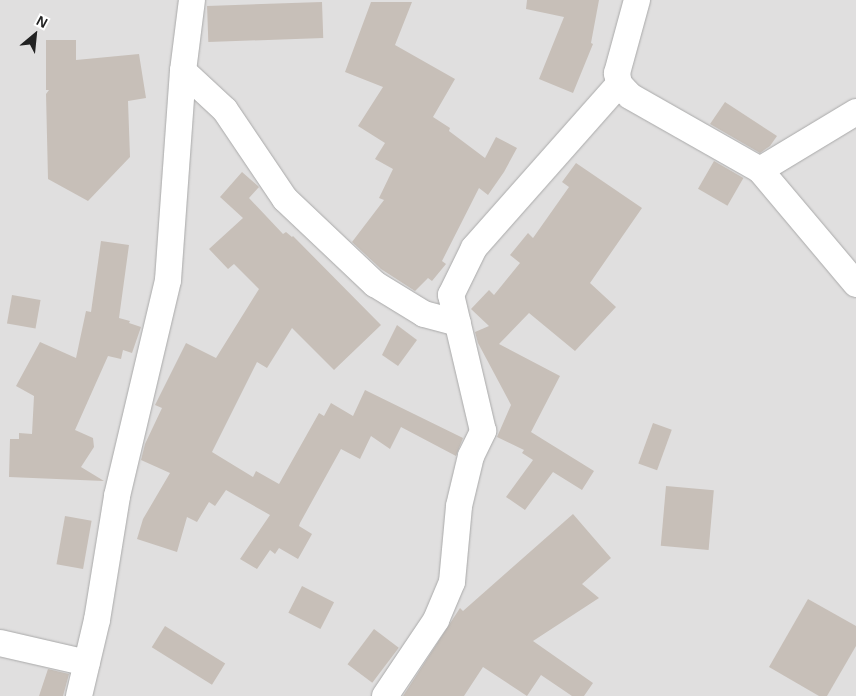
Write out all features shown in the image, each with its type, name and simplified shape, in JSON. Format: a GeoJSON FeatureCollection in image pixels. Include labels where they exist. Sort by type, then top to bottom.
{"type":"FeatureCollection","features":[{"type":"Feature","properties":{"kind":"street"},"geometry":{"type":"LineString","coordinates":[[79,696],[97,620],[117,496],[168,280],[183,71],[192,0]]}},
{"type":"Feature","properties":{"kind":"street"},"geometry":{"type":"LineString","coordinates":[[637,0],[617,73],[619,84],[630,96],[760,170],[856,284]]}},
{"type":"Feature","properties":{"kind":"street"},"geometry":{"type":"LineString","coordinates":[[183,71],[225,110],[285,199],[375,284],[424,314],[458,323]]}},
{"type":"Feature","properties":{"kind":"street"},"geometry":{"type":"LineString","coordinates":[[385,696],[436,620],[452,582],[459,506],[471,456],[483,431],[451,295],[474,248],[619,84]]}},
{"type":"Feature","properties":{"kind":"street"},"geometry":{"type":"LineString","coordinates":[[760,170],[856,112]]}},
{"type":"Feature","properties":{"kind":"street"},"geometry":{"type":"LineString","coordinates":[[0,642],[87,663]]}},
{"type":"Feature","properties":{"kind":"shaded area"},"geometry":{"type":"Polygon","coordinates":[[[0,0],[856,0],[856,696],[0,696],[0,0]]]}},
{"type":"Feature","properties":{"kind":"building"},"geometry":{"type":"Polygon","coordinates":[[[527,0],[599,0],[591,43],[593,44],[573,93],[539,79],[564,17],[526,9],[527,0]]]}},
{"type":"Feature","properties":{"kind":"building"},"geometry":{"type":"Polygon","coordinates":[[[322,2],[323,38],[208,42],[207,6],[322,2]]]}},
{"type":"Feature","properties":{"kind":"building"},"geometry":{"type":"Polygon","coordinates":[[[371,2],[412,2],[395,45],[455,79],[433,117],[450,128],[449,131],[485,158],[496,137],[517,148],[504,172],[488,195],[479,188],[442,261],[446,264],[432,281],[428,278],[415,291],[381,269],[352,242],[384,200],[379,198],[393,169],[375,159],[385,143],[358,126],[383,87],[345,72],[371,2]]]}},
{"type":"Feature","properties":{"kind":"building"},"geometry":{"type":"Polygon","coordinates":[[[46,40],[76,40],[76,60],[139,54],[146,98],[128,101],[130,157],[88,201],[48,179],[46,94],[49,90],[46,90],[46,40]]]}},
{"type":"Feature","properties":{"kind":"building"},"geometry":{"type":"Polygon","coordinates":[[[725,102],[777,136],[770,146],[760,153],[710,124],[725,102]]]}},
{"type":"Feature","properties":{"kind":"building"},"geometry":{"type":"Polygon","coordinates":[[[714,161],[743,178],[727,206],[698,189],[714,161]]]}},
{"type":"Feature","properties":{"kind":"building"},"geometry":{"type":"Polygon","coordinates":[[[576,163],[642,208],[590,283],[616,307],[575,351],[529,313],[499,344],[560,376],[531,432],[594,471],[582,490],[553,472],[525,510],[506,497],[533,460],[522,453],[524,450],[497,437],[511,405],[478,343],[475,332],[489,326],[471,309],[489,290],[494,295],[520,263],[510,255],[528,233],[533,238],[569,187],[562,182],[576,163]]]}},
{"type":"Feature","properties":{"kind":"building"},"geometry":{"type":"Polygon","coordinates":[[[242,172],[259,187],[249,198],[283,234],[286,232],[293,236],[381,325],[334,370],[292,328],[267,368],[257,362],[212,452],[253,477],[256,471],[279,484],[319,413],[324,416],[331,403],[353,416],[365,390],[463,438],[456,456],[401,427],[390,449],[371,436],[360,459],[341,449],[300,523],[299,526],[312,534],[298,559],[279,548],[275,554],[270,550],[257,569],[240,559],[270,515],[226,490],[215,506],[209,502],[197,522],[187,517],[177,552],[137,539],[143,519],[170,473],[141,460],[145,444],[162,408],[155,405],[186,343],[216,358],[259,289],[234,264],[228,269],[209,249],[243,218],[220,197],[242,172]]]}},
{"type":"Feature","properties":{"kind":"building"},"geometry":{"type":"Polygon","coordinates":[[[101,241],[129,245],[119,318],[141,327],[132,353],[123,350],[121,359],[108,356],[75,430],[93,438],[94,447],[81,467],[104,481],[9,477],[10,439],[19,439],[19,433],[32,434],[34,396],[16,386],[40,342],[76,358],[86,311],[91,312],[101,241]]]}},
{"type":"Feature","properties":{"kind":"building"},"geometry":{"type":"Polygon","coordinates":[[[12,295],[41,300],[36,329],[7,324],[12,295]]]}},
{"type":"Feature","properties":{"kind":"building"},"geometry":{"type":"Polygon","coordinates":[[[397,325],[417,340],[398,366],[382,355],[397,325]]]}},
{"type":"Feature","properties":{"kind":"building"},"geometry":{"type":"Polygon","coordinates":[[[653,423],[672,430],[657,470],[638,463],[653,423]]]}},
{"type":"Feature","properties":{"kind":"building"},"geometry":{"type":"Polygon","coordinates":[[[666,486],[714,490],[709,550],[661,546],[666,486]]]}},
{"type":"Feature","properties":{"kind":"building"},"geometry":{"type":"Polygon","coordinates":[[[573,514],[611,558],[582,584],[599,598],[533,641],[593,683],[584,696],[572,696],[541,675],[527,696],[483,667],[464,696],[403,696],[460,608],[463,611],[573,514]]]}},
{"type":"Feature","properties":{"kind":"building"},"geometry":{"type":"Polygon","coordinates":[[[65,516],[92,521],[83,569],[56,564],[65,516]]]}},
{"type":"Feature","properties":{"kind":"building"},"geometry":{"type":"Polygon","coordinates":[[[302,586],[334,602],[320,629],[288,613],[302,586]]]}},
{"type":"Feature","properties":{"kind":"building"},"geometry":{"type":"Polygon","coordinates":[[[808,599],[856,626],[856,646],[827,696],[819,696],[769,667],[808,599]]]}},
{"type":"Feature","properties":{"kind":"building"},"geometry":{"type":"Polygon","coordinates":[[[165,626],[225,664],[212,685],[152,647],[165,626]]]}},
{"type":"Feature","properties":{"kind":"building"},"geometry":{"type":"Polygon","coordinates":[[[374,629],[399,648],[372,683],[348,664],[374,629]]]}},
{"type":"Feature","properties":{"kind":"building"},"geometry":{"type":"Polygon","coordinates":[[[48,669],[69,674],[63,696],[39,696],[48,669]]]}}]}
